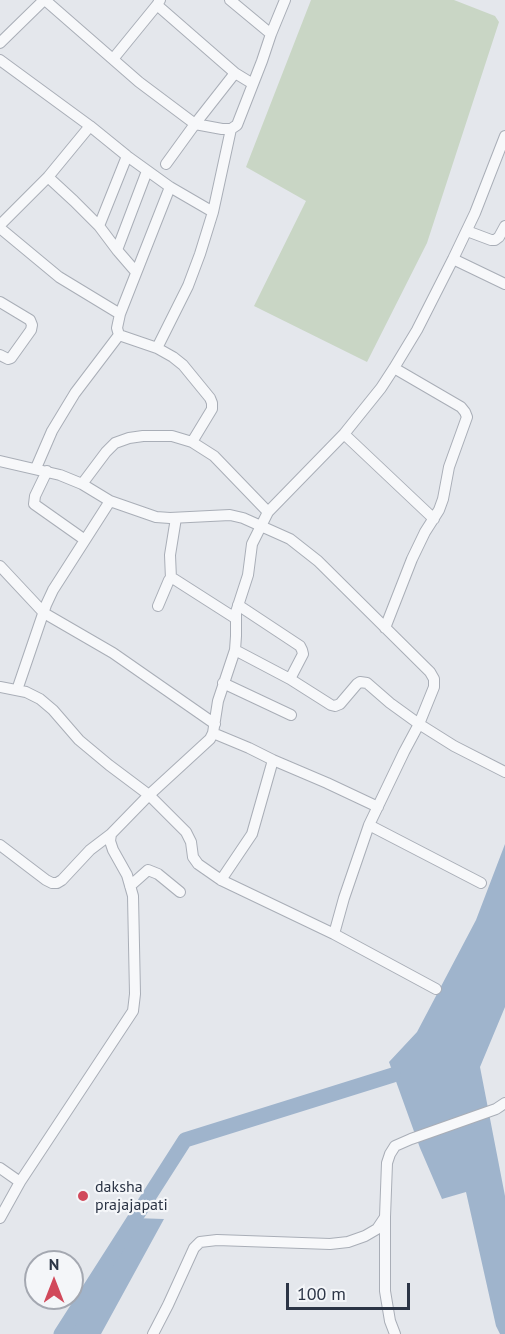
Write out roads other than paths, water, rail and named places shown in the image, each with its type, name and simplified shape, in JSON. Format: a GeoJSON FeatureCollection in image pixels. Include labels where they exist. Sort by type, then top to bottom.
{"type":"FeatureCollection","features":[{"type":"Feature","properties":{"kind":"street"},"geometry":{"type":"LineString","coordinates":[[0,43],[45,0],[139,82],[195,124],[231,129],[237,125],[285,0]]}},
{"type":"Feature","properties":{"kind":"street"},"geometry":{"type":"LineString","coordinates":[[230,0],[271,34]]}},
{"type":"Feature","properties":{"kind":"street"},"geometry":{"type":"LineString","coordinates":[[113,60],[158,2],[235,73],[253,84]]}},
{"type":"Feature","properties":{"kind":"street"},"geometry":{"type":"LineString","coordinates":[[0,60],[147,171],[213,212]]}},
{"type":"Feature","properties":{"kind":"street"},"geometry":{"type":"LineString","coordinates":[[166,164],[235,73]]}},
{"type":"Feature","properties":{"kind":"street"},"geometry":{"type":"LineString","coordinates":[[90,126],[48,177],[0,227],[59,277],[120,314]]}},
{"type":"Feature","properties":{"kind":"street"},"geometry":{"type":"LineString","coordinates":[[157,348],[188,286],[213,212],[231,129]]}},
{"type":"Feature","properties":{"kind":"street"},"geometry":{"type":"LineString","coordinates":[[0,845],[46,880],[57,884],[90,850],[111,834],[149,795],[210,739],[214,729],[218,701],[234,650],[237,605],[248,576],[252,544],[261,525],[268,512],[344,434],[394,368],[417,330],[467,231],[505,136]]}},
{"type":"Feature","properties":{"kind":"street"},"geometry":{"type":"LineString","coordinates":[[99,226],[127,156]]}},
{"type":"Feature","properties":{"kind":"street"},"geometry":{"type":"LineString","coordinates":[[117,250],[147,171]]}},
{"type":"Feature","properties":{"kind":"street"},"geometry":{"type":"LineString","coordinates":[[48,177],[99,226],[136,272]]}},
{"type":"Feature","properties":{"kind":"street"},"geometry":{"type":"LineString","coordinates":[[119,335],[117,328],[120,314],[170,187]]}},
{"type":"Feature","properties":{"kind":"street"},"geometry":{"type":"LineString","coordinates":[[467,231],[495,240],[505,226]]}},
{"type":"Feature","properties":{"kind":"street"},"geometry":{"type":"LineString","coordinates":[[453,260],[505,284]]}},
{"type":"Feature","properties":{"kind":"street"},"geometry":{"type":"LineString","coordinates":[[0,302],[30,320],[32,325],[31,330],[11,358],[0,355]]}},
{"type":"Feature","properties":{"kind":"street"},"geometry":{"type":"LineString","coordinates":[[119,335],[157,348],[173,357],[183,365],[210,399],[212,409],[192,442]]}},
{"type":"Feature","properties":{"kind":"street"},"geometry":{"type":"LineString","coordinates":[[84,540],[34,504],[34,500],[52,430],[69,402],[119,335]]}},
{"type":"Feature","properties":{"kind":"street"},"geometry":{"type":"LineString","coordinates":[[385,628],[412,559],[443,499],[449,467],[467,417],[460,407],[394,368]]}},
{"type":"Feature","properties":{"kind":"street"},"geometry":{"type":"LineString","coordinates":[[344,434],[434,519]]}},
{"type":"Feature","properties":{"kind":"street"},"geometry":{"type":"LineString","coordinates":[[82,484],[115,443],[143,436],[171,436],[192,442],[214,456],[268,512]]}},
{"type":"Feature","properties":{"kind":"street"},"geometry":{"type":"LineString","coordinates":[[0,461],[60,474],[110,501],[156,517],[230,515],[243,518],[290,538],[304,548],[430,672],[434,679],[434,687],[419,724],[369,825],[334,934]]}},
{"type":"Feature","properties":{"kind":"street"},"geometry":{"type":"LineString","coordinates":[[17,690],[53,590],[110,501]]}},
{"type":"Feature","properties":{"kind":"street"},"geometry":{"type":"LineString","coordinates":[[158,606],[171,579],[170,555],[176,518]]}},
{"type":"Feature","properties":{"kind":"street"},"geometry":{"type":"LineString","coordinates":[[0,566],[44,613],[113,653],[214,729],[273,760],[378,807]]}},
{"type":"Feature","properties":{"kind":"street"},"geometry":{"type":"LineString","coordinates":[[171,579],[235,618]]}},
{"type":"Feature","properties":{"kind":"street"},"geometry":{"type":"LineString","coordinates":[[237,605],[300,646],[303,654],[290,679]]}},
{"type":"Feature","properties":{"kind":"street"},"geometry":{"type":"LineString","coordinates":[[234,650],[290,679],[331,705],[340,704],[357,684],[367,683],[419,724],[454,746],[505,772]]}},
{"type":"Feature","properties":{"kind":"street"},"geometry":{"type":"LineString","coordinates":[[223,683],[291,715]]}},
{"type":"Feature","properties":{"kind":"street"},"geometry":{"type":"LineString","coordinates":[[0,687],[26,692],[40,699],[53,710],[80,740],[149,795],[186,832],[191,842],[195,861],[221,880],[334,934],[436,989]]}},
{"type":"Feature","properties":{"kind":"street"},"geometry":{"type":"LineString","coordinates":[[221,880],[252,834],[273,760]]}},
{"type":"Feature","properties":{"kind":"street"},"geometry":{"type":"LineString","coordinates":[[369,825],[481,883]]}},
{"type":"Feature","properties":{"kind":"street"},"geometry":{"type":"LineString","coordinates":[[0,1218],[20,1182],[133,1011],[135,994],[133,896],[126,875],[113,850],[110,841],[111,834]]}},
{"type":"Feature","properties":{"kind":"street"},"geometry":{"type":"LineString","coordinates":[[130,886],[148,870],[158,874],[180,892]]}},
{"type":"Feature","properties":{"kind":"street"},"geometry":{"type":"LineString","coordinates":[[393,1333],[385,1291],[385,1216],[387,1163],[390,1154],[395,1146],[411,1139],[502,1106]]}},
{"type":"Feature","properties":{"kind":"street"},"geometry":{"type":"LineString","coordinates":[[0,1168],[20,1182]]}},
{"type":"Feature","properties":{"kind":"street"},"geometry":{"type":"LineString","coordinates":[[153,1334],[194,1248],[200,1242],[217,1240],[330,1244],[348,1242],[377,1229],[385,1216]]}},
{"type":"Feature","properties":{"kind":"water"},"geometry":{"type":"Polygon","coordinates":[[[505,844],[505,1007],[480,1067],[505,1196],[505,1334],[500,1334],[496,1326],[466,1192],[442,1199],[420,1148],[389,1062],[417,1032],[476,920],[505,844]]]}},
{"type":"Feature","properties":{"kind":"water"},"geometry":{"type":"Polygon","coordinates":[[[134,1218],[164,1219],[101,1334],[69,1334],[134,1218]]]}},
{"type":"Feature","properties":{"kind":"waterway"},"geometry":{"type":"LineString","coordinates":[[61,1334],[185,1140],[393,1075]]}},
{"type":"Feature","properties":{"kind":"place","name":"daksha prajajapati"},"geometry":{"type":"Point","coordinates":[83,1196]}}]}
